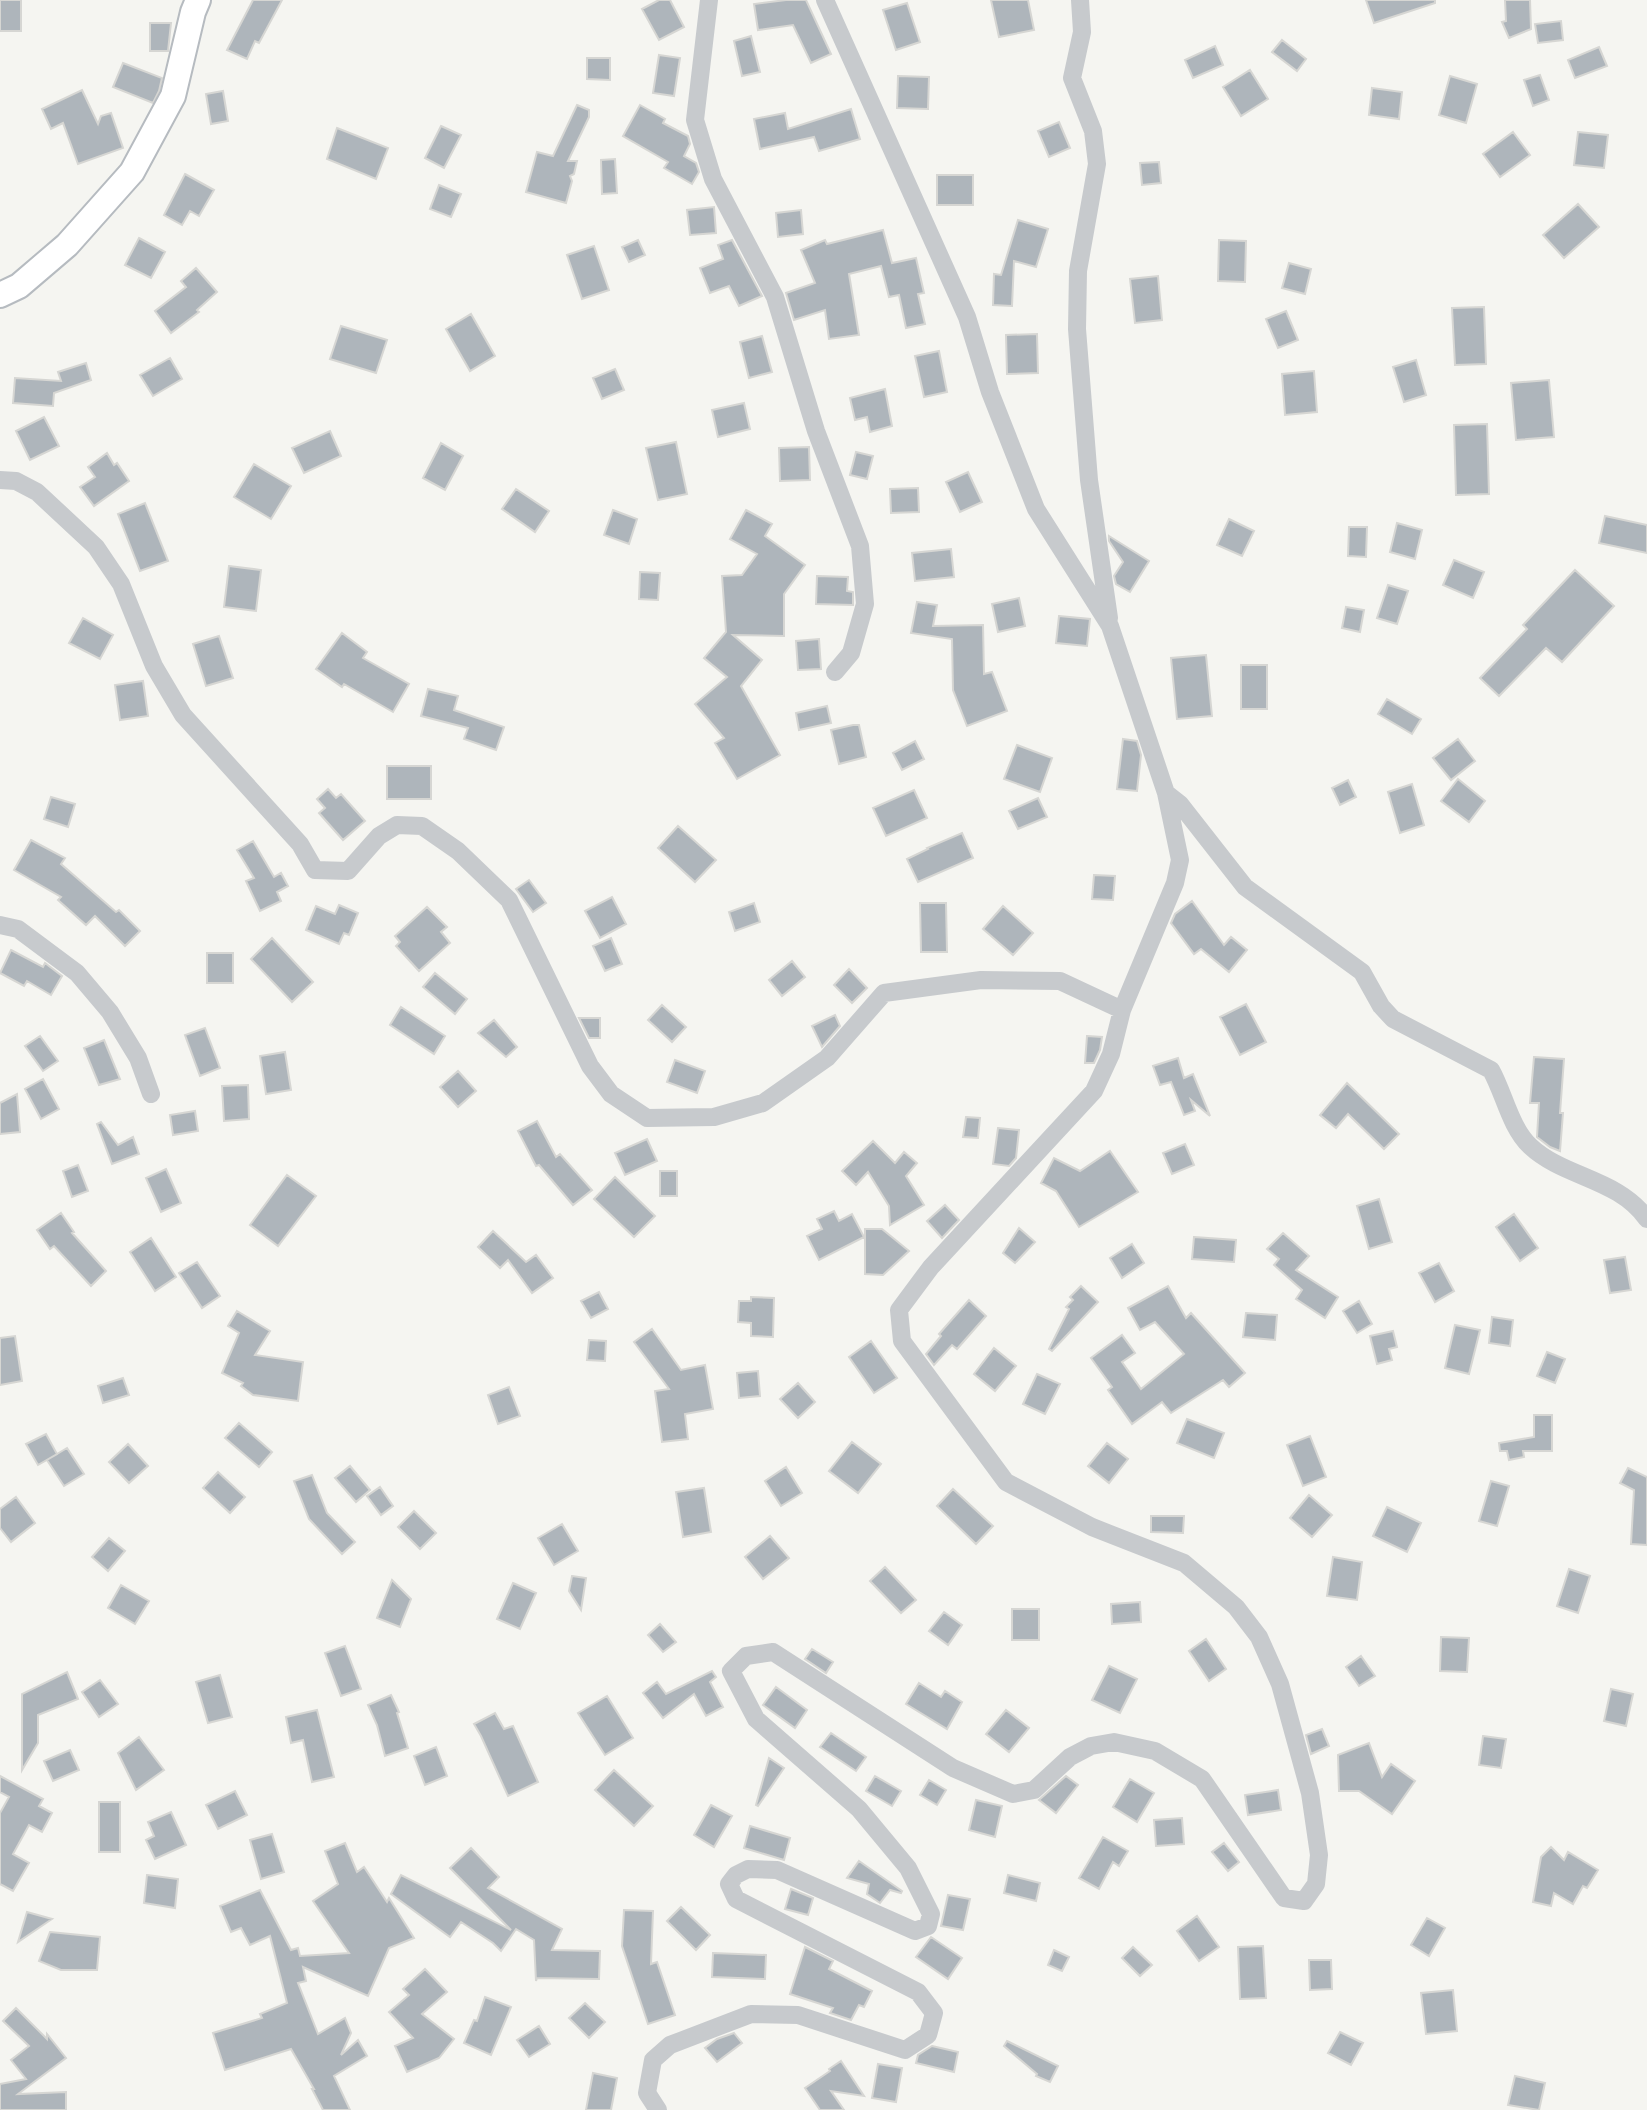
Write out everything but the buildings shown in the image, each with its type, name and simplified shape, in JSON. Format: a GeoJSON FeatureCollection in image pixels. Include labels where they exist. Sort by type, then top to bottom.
{"type":"FeatureCollection","features":[{"type":"Feature","properties":{"kind":"street"},"geometry":{"type":"LineString","coordinates":[[0,295],[19,286],[68,245],[132,172],[173,96],[198,0]]}},
{"type":"Feature","properties":{"kind":"street"},"geometry":{"type":"LineString","coordinates":[[709,0],[695,120],[713,179],[775,297],[816,431],[860,546],[865,604],[851,653],[835,672]]}},
{"type":"Feature","properties":{"kind":"street"},"geometry":{"type":"LineString","coordinates":[[825,0],[967,317],[989,392],[1036,509],[1110,626]]}},
{"type":"Feature","properties":{"kind":"street"},"geometry":{"type":"LineString","coordinates":[[658,2110],[647,2093],[653,2060],[670,2045],[751,2014],[798,2015],[905,2050],[928,2035],[933,2014],[918,1992],[736,1899],[729,1884],[736,1875],[748,1869],[777,1870],[915,1931],[928,1926],[931,1914],[908,1868],[859,1808],[756,1719],[731,1671],[746,1656],[773,1653],[953,1768],[1013,1794],[1034,1790],[1069,1757],[1091,1746],[1114,1742],[1155,1751],[1202,1779],[1284,1898],[1304,1901],[1316,1884],[1319,1855],[1310,1793],[1280,1684],[1259,1637],[1236,1607],[1184,1563],[1092,1527],[1006,1482],[902,1341],[899,1310],[931,1267],[1094,1091],[1111,1054],[1122,1010],[1175,883],[1180,860],[1166,793],[1110,626],[1089,480],[1077,328],[1078,271],[1097,164],[1093,131],[1072,78],[1082,32],[1080,0]]}},
{"type":"Feature","properties":{"kind":"street"},"geometry":{"type":"LineString","coordinates":[[0,480],[16,481],[37,492],[96,547],[121,584],[154,666],[183,715],[300,844],[315,870],[348,871],[379,836],[397,825],[422,826],[458,850],[509,900],[590,1066],[611,1094],[647,1118],[714,1117],[763,1103],[827,1058],[884,993],[981,980],[1060,981],[1122,1010]]}},
{"type":"Feature","properties":{"kind":"street"},"geometry":{"type":"LineString","coordinates":[[1166,793],[1180,804],[1245,887],[1362,972],[1381,1006],[1393,1019],[1490,1070],[1500,1086],[1514,1123],[1530,1145],[1565,1167],[1608,1186],[1637,1205],[1647,1219]]}},
{"type":"Feature","properties":{"kind":"street"},"geometry":{"type":"LineString","coordinates":[[0,925],[18,929],[76,973],[110,1012],[138,1058],[151,1094]]}}]}
